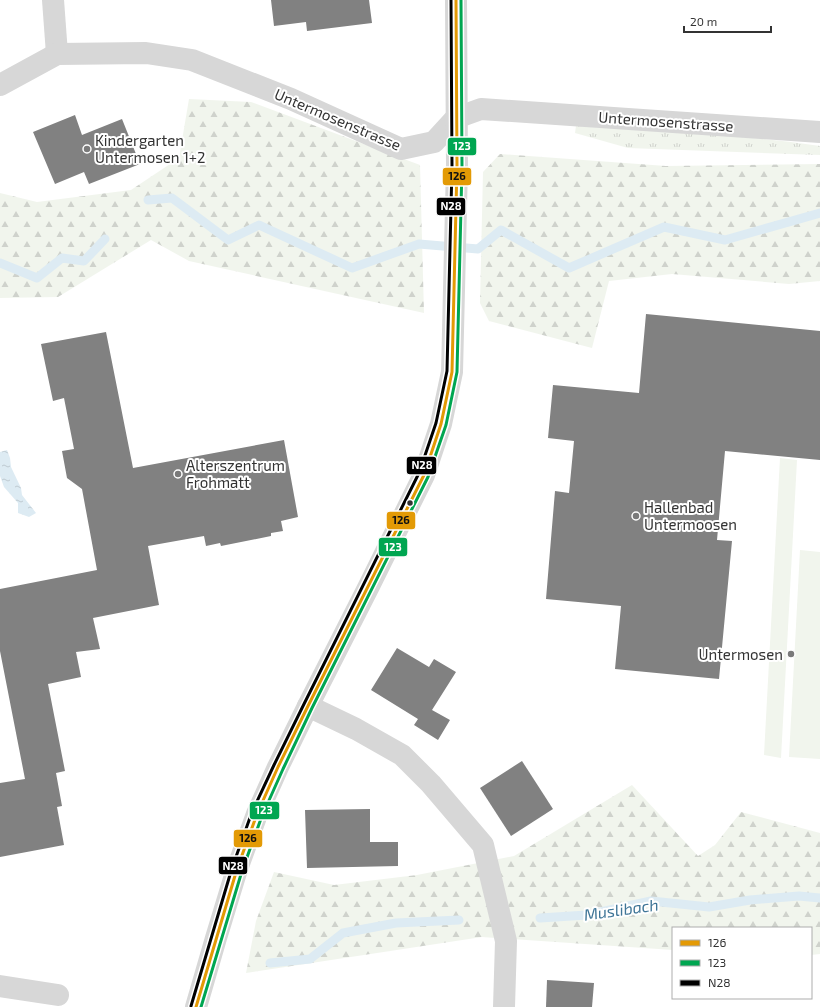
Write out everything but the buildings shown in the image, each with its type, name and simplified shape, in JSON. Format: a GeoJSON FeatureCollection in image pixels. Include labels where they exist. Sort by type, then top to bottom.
{"type":"FeatureCollection","features":[{"type":"Feature","properties":{"kind":"street"},"geometry":{"type":"LineString","coordinates":[[53,0],[57,54]]}},
{"type":"Feature","properties":{"kind":"street"},"geometry":{"type":"LineString","coordinates":[[196,1007],[220,924],[257,814],[308,706],[424,475],[441,424],[452,372],[454,319],[457,166],[456,0]]}},
{"type":"Feature","properties":{"kind":"street","name":"Untermosenstrasse"},"geometry":{"type":"LineString","coordinates":[[0,85],[57,54],[146,53],[192,60],[291,98],[401,149],[434,142],[456,118],[481,109],[820,132]]}},
{"type":"Feature","properties":{"kind":"street"},"geometry":{"type":"LineString","coordinates":[[308,706],[356,729],[402,755],[431,784],[483,846],[506,941],[504,1007]]}},
{"type":"Feature","properties":{"kind":"street"},"geometry":{"type":"LineString","coordinates":[[0,986],[58,995]]}},
{"type":"Feature","properties":{"kind":"green space"},"geometry":{"type":"Polygon","coordinates":[[[189,99],[251,102],[420,165],[424,313],[189,261],[151,240],[58,297],[0,298],[0,193],[37,202],[131,190],[179,158],[189,99]]]}},
{"type":"Feature","properties":{"kind":"green space"},"geometry":{"type":"Polygon","coordinates":[[[576,126],[698,133],[790,142],[820,146],[820,155],[628,148],[575,133],[576,126]]]}},
{"type":"Feature","properties":{"kind":"green space"},"geometry":{"type":"Polygon","coordinates":[[[500,154],[666,166],[820,164],[820,281],[789,284],[672,274],[609,281],[592,348],[489,321],[480,303],[483,172],[500,154]]]}},
{"type":"Feature","properties":{"kind":"green space"},"geometry":{"type":"Polygon","coordinates":[[[780,458],[797,460],[781,758],[764,755],[780,458]]]}},
{"type":"Feature","properties":{"kind":"green space"},"geometry":{"type":"Polygon","coordinates":[[[800,550],[820,552],[820,759],[789,757],[800,550]]]}},
{"type":"Feature","properties":{"kind":"green space"},"geometry":{"type":"Polygon","coordinates":[[[632,785],[698,856],[715,845],[741,812],[820,833],[820,954],[812,955],[812,927],[672,927],[672,950],[482,937],[246,973],[256,921],[274,872],[334,885],[417,875],[514,856],[632,785]]]}},
{"type":"Feature","properties":{"kind":"water"},"geometry":{"type":"Polygon","coordinates":[[[7,450],[11,467],[21,488],[22,495],[36,513],[29,517],[18,513],[18,503],[4,487],[0,476],[0,452],[7,450]]]}},
{"type":"Feature","properties":{"kind":"waterway"},"geometry":{"type":"LineString","coordinates":[[148,200],[172,198],[228,240],[259,225],[352,268],[419,244],[478,249],[501,230],[569,268],[664,227],[725,240],[820,213]]}},
{"type":"Feature","properties":{"kind":"waterway"},"geometry":{"type":"LineString","coordinates":[[0,263],[37,278],[62,258],[84,261],[105,239]]}},
{"type":"Feature","properties":{"kind":"waterway","name":"Muslibach"},"geometry":{"type":"LineString","coordinates":[[540,918],[587,915],[651,901],[709,907],[750,900],[799,896],[820,898]]}},
{"type":"Feature","properties":{"kind":"waterway","name":"Muslibach"},"geometry":{"type":"LineString","coordinates":[[270,963],[310,959],[343,933],[396,923],[459,920]]}},
{"type":"Feature","properties":{"kind":"transit line","name":"N28"},"geometry":{"type":"LineString","coordinates":[[191,1006],[232,868],[252,812],[419,473],[436,423],[447,371],[452,166],[451,0]]}},
{"type":"Feature","properties":{"kind":"transit line","name":"126"},"geometry":{"type":"LineString","coordinates":[[196,1007],[237,869],[257,814],[308,706],[424,475],[441,424],[452,372],[457,166],[456,0]]}},
{"type":"Feature","properties":{"kind":"transit line","name":"123"},"geometry":{"type":"LineString","coordinates":[[201,1007],[242,871],[262,816],[312,708],[428,477],[446,425],[457,372],[462,166],[461,0]]}},
{"type":"Feature","properties":{"kind":"place","name":"Kindergarten Untermosen 1+2"},"geometry":{"type":"Point","coordinates":[87,149]}},
{"type":"Feature","properties":{"kind":"place","name":"Alterszentrum Frohmatt"},"geometry":{"type":"Point","coordinates":[178,474]}},
{"type":"Feature","properties":{"kind":"place","name":"Hallenbad Untermoosen"},"geometry":{"type":"Point","coordinates":[636,516]}},
{"type":"Feature","properties":{"kind":"place","name":"Untermosen"},"geometry":{"type":"Point","coordinates":[791,654]}}]}
